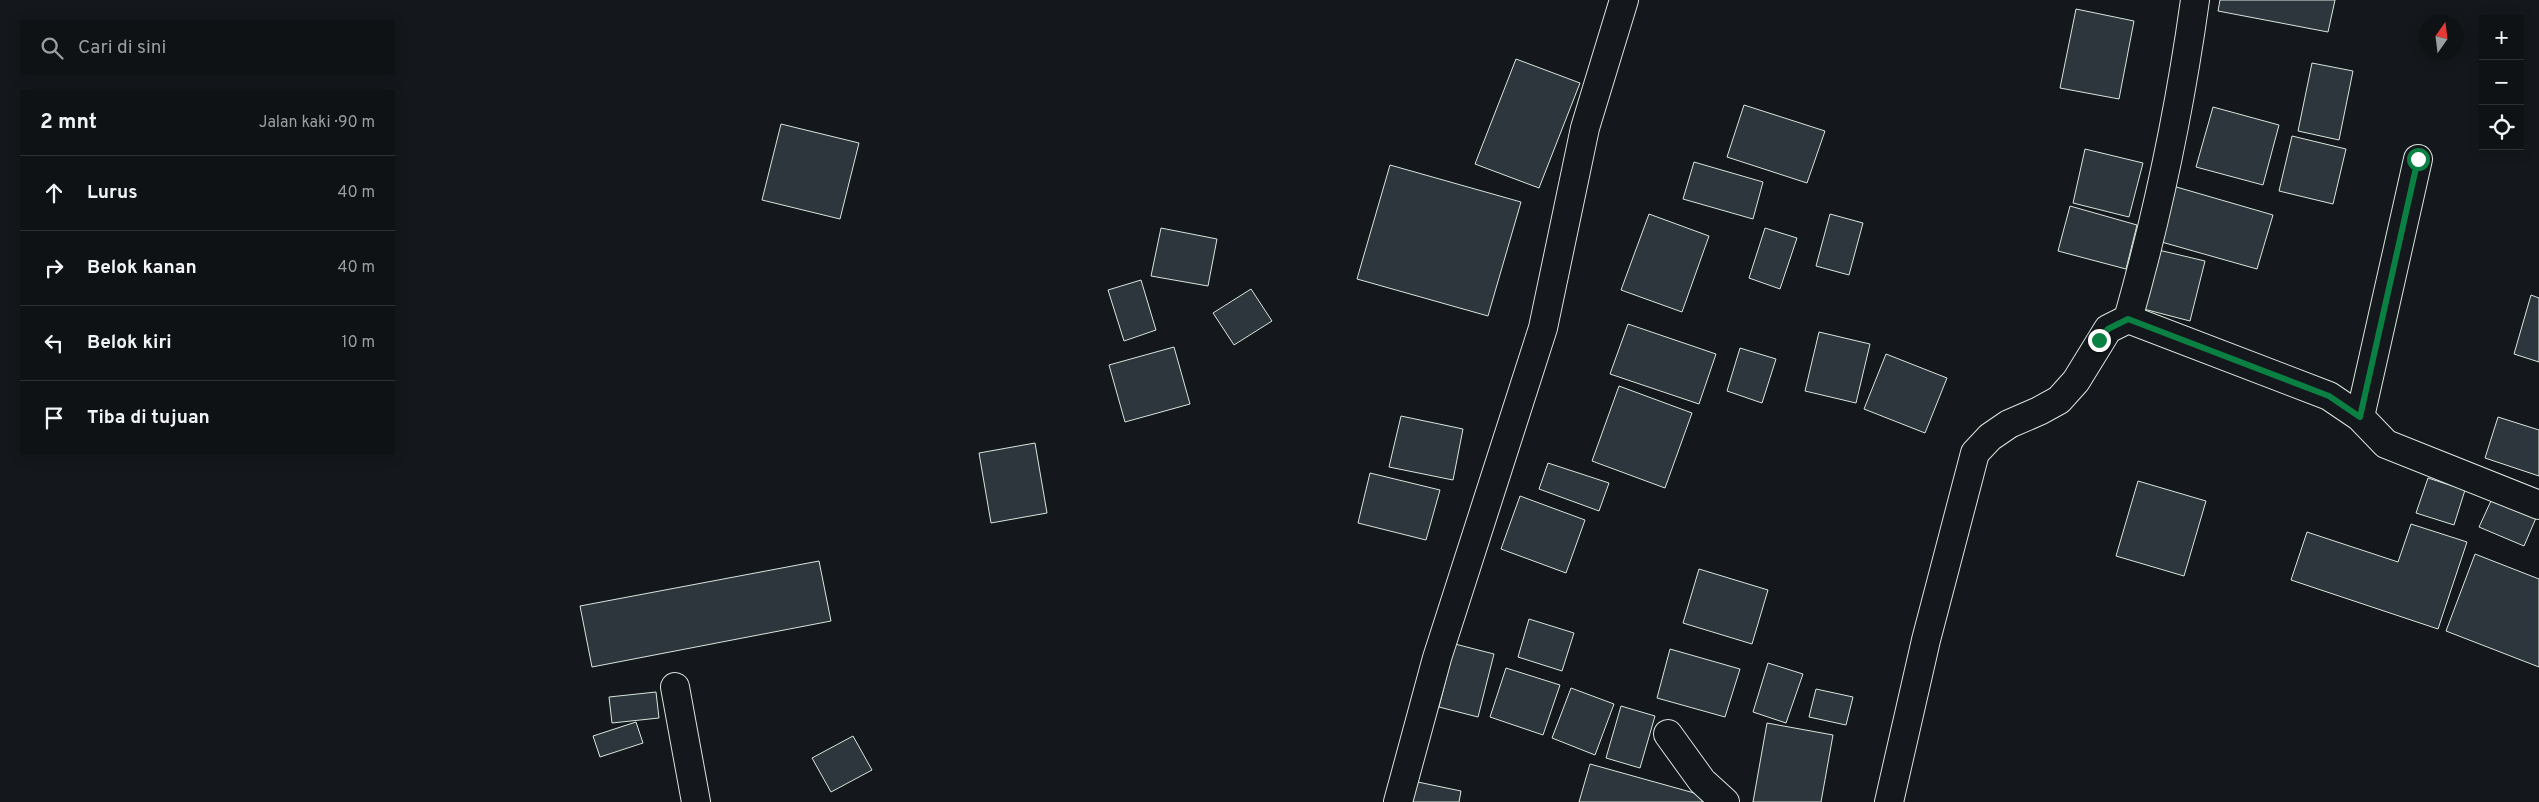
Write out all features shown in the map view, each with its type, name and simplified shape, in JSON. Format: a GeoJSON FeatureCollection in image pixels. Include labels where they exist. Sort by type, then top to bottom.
{"type":"FeatureCollection","features":[{"type":"Feature","properties":{"kind":"street"},"geometry":{"type":"LineString","coordinates":[[1398,802],[1437,658],[1542,328],[1585,128],[1624,0]]}},
{"type":"Feature","properties":{"kind":"street"},"geometry":{"type":"LineString","coordinates":[[1889,802],[1926,640],[1975,453],[1990,437],[2009,424],[2039,412],[2059,400],[2076,381],[2108,329],[2128,319],[2150,243],[2167,164],[2186,64],[2195,0]]}},
{"type":"Feature","properties":{"kind":"street"},"geometry":{"type":"LineString","coordinates":[[2360,417],[2418,159]]}},
{"type":"Feature","properties":{"kind":"street"},"geometry":{"type":"LineString","coordinates":[[2128,319],[2329,396],[2360,417],[2386,444],[2539,505]]}},
{"type":"Feature","properties":{"kind":"street"},"geometry":{"type":"LineString","coordinates":[[675,687],[696,802]]}},
{"type":"Feature","properties":{"kind":"street"},"geometry":{"type":"LineString","coordinates":[[1668,734],[1702,781],[1725,802]]}},
{"type":"Feature","properties":{"kind":"building"},"geometry":{"type":"Polygon","coordinates":[[[2220,0],[2335,0],[2328,32],[2218,11],[2220,0]]]}},
{"type":"Feature","properties":{"kind":"building"},"geometry":{"type":"Polygon","coordinates":[[[2076,9],[2134,21],[2119,99],[2060,88],[2076,9]]]}},
{"type":"Feature","properties":{"kind":"building"},"geometry":{"type":"Polygon","coordinates":[[[1516,59],[1580,83],[1539,188],[1475,164],[1516,59]]]}},
{"type":"Feature","properties":{"kind":"building"},"geometry":{"type":"Polygon","coordinates":[[[2312,63],[2353,71],[2339,140],[2298,131],[2312,63]]]}},
{"type":"Feature","properties":{"kind":"building"},"geometry":{"type":"Polygon","coordinates":[[[1744,105],[1825,131],[1807,183],[1727,157],[1744,105]]]}},
{"type":"Feature","properties":{"kind":"building"},"geometry":{"type":"Polygon","coordinates":[[[2213,107],[2279,125],[2263,185],[2196,167],[2213,107]]]}},
{"type":"Feature","properties":{"kind":"building"},"geometry":{"type":"Polygon","coordinates":[[[781,124],[859,143],[840,219],[762,200],[781,124]]]}},
{"type":"Feature","properties":{"kind":"building"},"geometry":{"type":"Polygon","coordinates":[[[2292,136],[2346,149],[2333,204],[2279,191],[2292,136]]]}},
{"type":"Feature","properties":{"kind":"building"},"geometry":{"type":"Polygon","coordinates":[[[2085,149],[2143,163],[2129,217],[2073,203],[2085,149]]]}},
{"type":"Feature","properties":{"kind":"building"},"geometry":{"type":"Polygon","coordinates":[[[1694,162],[1763,182],[1753,219],[1683,199],[1694,162]]]}},
{"type":"Feature","properties":{"kind":"building"},"geometry":{"type":"Polygon","coordinates":[[[1390,165],[1521,202],[1488,316],[1357,279],[1390,165]]]}},
{"type":"Feature","properties":{"kind":"building"},"geometry":{"type":"Polygon","coordinates":[[[2173,186],[2273,215],[2257,269],[2158,241],[2173,186]]]}},
{"type":"Feature","properties":{"kind":"building"},"geometry":{"type":"Polygon","coordinates":[[[2070,206],[2137,225],[2126,269],[2058,251],[2070,206]]]}},
{"type":"Feature","properties":{"kind":"building"},"geometry":{"type":"Polygon","coordinates":[[[1649,214],[1709,236],[1682,312],[1621,290],[1649,214]]]}},
{"type":"Feature","properties":{"kind":"building"},"geometry":{"type":"Polygon","coordinates":[[[1830,214],[1863,223],[1849,275],[1816,266],[1830,214]]]}},
{"type":"Feature","properties":{"kind":"building"},"geometry":{"type":"Polygon","coordinates":[[[1161,228],[1217,239],[1208,286],[1151,276],[1161,228]]]}},
{"type":"Feature","properties":{"kind":"building"},"geometry":{"type":"Polygon","coordinates":[[[1765,228],[1797,238],[1780,289],[1749,278],[1765,228]]]}},
{"type":"Feature","properties":{"kind":"building"},"geometry":{"type":"Polygon","coordinates":[[[2150,248],[2205,261],[2190,321],[2136,307],[2150,248]]]}},
{"type":"Feature","properties":{"kind":"building"},"geometry":{"type":"Polygon","coordinates":[[[1141,280],[1156,330],[1124,341],[1108,290],[1141,280]]]}},
{"type":"Feature","properties":{"kind":"building"},"geometry":{"type":"Polygon","coordinates":[[[1251,289],[1272,321],[1234,345],[1213,313],[1251,289]]]}},
{"type":"Feature","properties":{"kind":"building"},"geometry":{"type":"Polygon","coordinates":[[[2531,295],[2539,298],[2539,362],[2514,354],[2531,295]]]}},
{"type":"Feature","properties":{"kind":"building"},"geometry":{"type":"Polygon","coordinates":[[[1628,324],[1716,354],[1699,404],[1610,374],[1628,324]]]}},
{"type":"Feature","properties":{"kind":"building"},"geometry":{"type":"Polygon","coordinates":[[[1819,332],[1870,344],[1856,403],[1805,391],[1819,332]]]}},
{"type":"Feature","properties":{"kind":"building"},"geometry":{"type":"Polygon","coordinates":[[[1174,347],[1190,404],[1125,422],[1109,365],[1174,347]]]}},
{"type":"Feature","properties":{"kind":"building"},"geometry":{"type":"Polygon","coordinates":[[[1740,348],[1776,359],[1762,403],[1727,391],[1740,348]]]}},
{"type":"Feature","properties":{"kind":"building"},"geometry":{"type":"Polygon","coordinates":[[[1886,354],[1947,378],[1925,433],[1864,409],[1886,354]]]}},
{"type":"Feature","properties":{"kind":"building"},"geometry":{"type":"Polygon","coordinates":[[[1619,386],[1692,413],[1665,488],[1592,461],[1619,386]]]}},
{"type":"Feature","properties":{"kind":"building"},"geometry":{"type":"Polygon","coordinates":[[[1401,416],[1463,429],[1453,480],[1389,467],[1401,416]]]}},
{"type":"Feature","properties":{"kind":"building"},"geometry":{"type":"Polygon","coordinates":[[[2498,417],[2539,430],[2539,476],[2485,458],[2498,417]]]}},
{"type":"Feature","properties":{"kind":"building"},"geometry":{"type":"Polygon","coordinates":[[[1035,443],[1047,513],[991,523],[979,453],[1035,443]]]}},
{"type":"Feature","properties":{"kind":"building"},"geometry":{"type":"Polygon","coordinates":[[[1548,463],[1609,483],[1599,511],[1539,489],[1548,463]]]}},
{"type":"Feature","properties":{"kind":"building"},"geometry":{"type":"Polygon","coordinates":[[[1370,473],[1440,490],[1426,540],[1358,523],[1370,473]]]}},
{"type":"Feature","properties":{"kind":"building"},"geometry":{"type":"Polygon","coordinates":[[[2428,478],[2465,490],[2454,525],[2416,513],[2428,478]]]}},
{"type":"Feature","properties":{"kind":"building"},"geometry":{"type":"Polygon","coordinates":[[[2138,481],[2206,501],[2184,576],[2116,556],[2138,481]]]}},
{"type":"Feature","properties":{"kind":"building"},"geometry":{"type":"Polygon","coordinates":[[[2496,490],[2539,511],[2524,546],[2479,527],[2496,490]]]}},
{"type":"Feature","properties":{"kind":"building"},"geometry":{"type":"Polygon","coordinates":[[[1520,496],[1585,520],[1566,573],[1501,549],[1520,496]]]}},
{"type":"Feature","properties":{"kind":"building"},"geometry":{"type":"Polygon","coordinates":[[[2411,524],[2467,542],[2438,629],[2291,580],[2307,532],[2398,562],[2411,524]]]}},
{"type":"Feature","properties":{"kind":"building"},"geometry":{"type":"Polygon","coordinates":[[[2475,554],[2539,579],[2539,667],[2446,631],[2475,554]]]}},
{"type":"Feature","properties":{"kind":"building"},"geometry":{"type":"Polygon","coordinates":[[[819,561],[831,621],[592,667],[580,606],[819,561]]]}},
{"type":"Feature","properties":{"kind":"building"},"geometry":{"type":"Polygon","coordinates":[[[1699,569],[1768,590],[1752,644],[1683,623],[1699,569]]]}},
{"type":"Feature","properties":{"kind":"building"},"geometry":{"type":"Polygon","coordinates":[[[1529,619],[1574,633],[1562,671],[1518,657],[1529,619]]]}},
{"type":"Feature","properties":{"kind":"building"},"geometry":{"type":"Polygon","coordinates":[[[1455,644],[1494,654],[1478,717],[1439,707],[1455,644]]]}},
{"type":"Feature","properties":{"kind":"building"},"geometry":{"type":"Polygon","coordinates":[[[1670,649],[1740,669],[1725,717],[1657,698],[1670,649]]]}},
{"type":"Feature","properties":{"kind":"building"},"geometry":{"type":"Polygon","coordinates":[[[1768,663],[1803,674],[1786,723],[1753,712],[1768,663]]]}},
{"type":"Feature","properties":{"kind":"building"},"geometry":{"type":"Polygon","coordinates":[[[1506,668],[1560,685],[1543,735],[1490,717],[1506,668]]]}},
{"type":"Feature","properties":{"kind":"building"},"geometry":{"type":"Polygon","coordinates":[[[1571,688],[1614,704],[1595,755],[1552,738],[1571,688]]]}},
{"type":"Feature","properties":{"kind":"building"},"geometry":{"type":"Polygon","coordinates":[[[1816,689],[1853,697],[1846,725],[1809,717],[1816,689]]]}},
{"type":"Feature","properties":{"kind":"building"},"geometry":{"type":"Polygon","coordinates":[[[656,692],[659,718],[612,723],[609,697],[656,692]]]}},
{"type":"Feature","properties":{"kind":"building"},"geometry":{"type":"Polygon","coordinates":[[[1621,706],[1655,716],[1640,768],[1606,758],[1621,706]]]}},
{"type":"Feature","properties":{"kind":"building"},"geometry":{"type":"Polygon","coordinates":[[[636,722],[643,743],[600,757],[593,736],[636,722]]]}},
{"type":"Feature","properties":{"kind":"building"},"geometry":{"type":"Polygon","coordinates":[[[1767,723],[1833,735],[1821,802],[1753,802],[1767,723]]]}},
{"type":"Feature","properties":{"kind":"building"},"geometry":{"type":"Polygon","coordinates":[[[853,736],[872,770],[831,792],[812,758],[853,736]]]}},
{"type":"Feature","properties":{"kind":"building"},"geometry":{"type":"Polygon","coordinates":[[[1590,764],[1705,796],[1703,802],[1579,802],[1590,764]]]}},
{"type":"Feature","properties":{"kind":"building"},"geometry":{"type":"Polygon","coordinates":[[[1413,781],[1461,791],[1459,802],[1408,802],[1413,781]]]}},
{"type":"Feature","properties":{"kind":"route"},"geometry":{"type":"LineString","coordinates":[[2099,340],[2108,329],[2128,319],[2329,396],[2344,404],[2360,417],[2418,159]]}}]}
